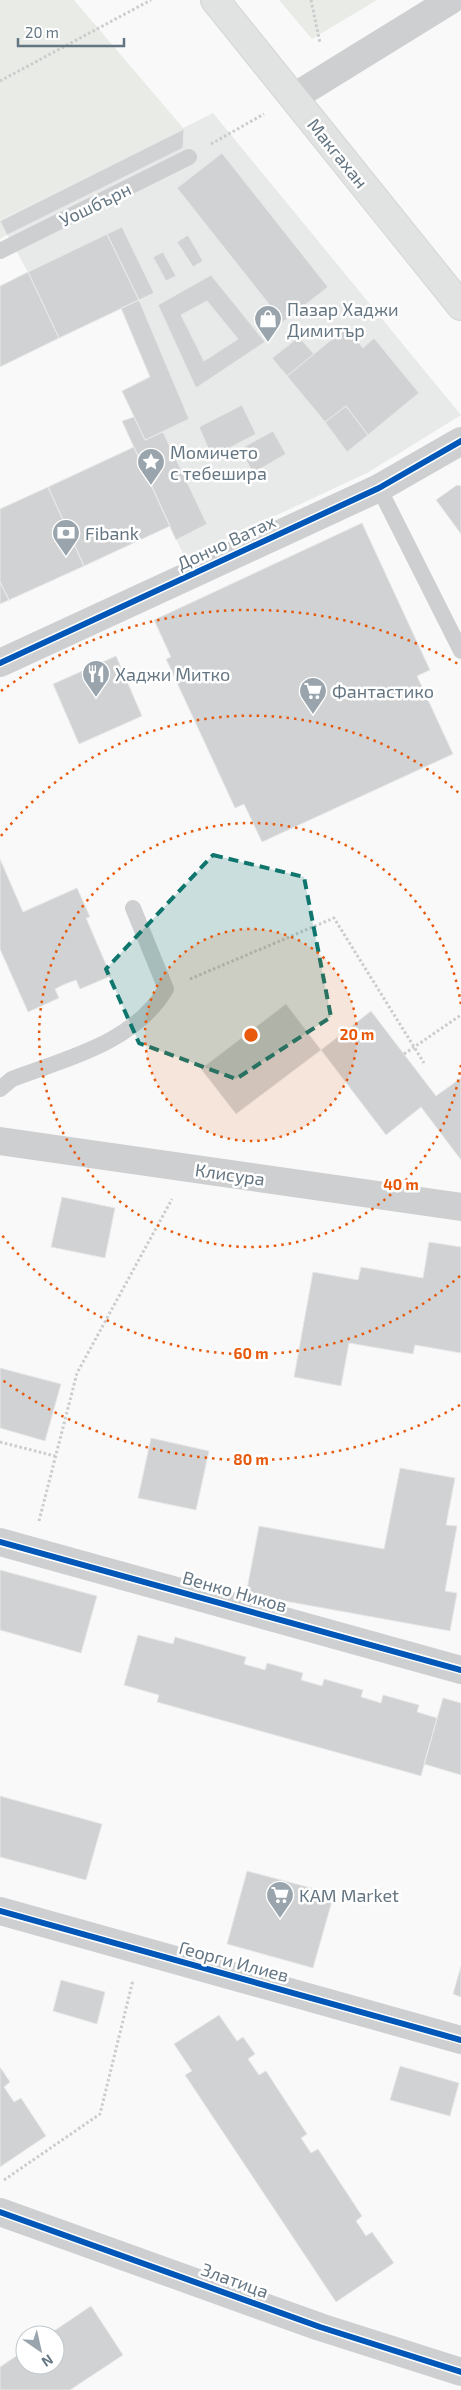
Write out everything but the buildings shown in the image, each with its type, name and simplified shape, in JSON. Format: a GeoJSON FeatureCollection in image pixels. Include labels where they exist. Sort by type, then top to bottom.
{"type":"FeatureCollection","features":[{"type":"Feature","properties":{"kind":"street","name":"Макгахан"},"geometry":{"type":"LineString","coordinates":[[215,0],[461,306]]}},
{"type":"Feature","properties":{"kind":"street"},"geometry":{"type":"LineString","coordinates":[[294,97],[452,0]]}},
{"type":"Feature","properties":{"kind":"street","name":"Дончо Ватах"},"geometry":{"type":"LineString","coordinates":[[0,663],[379,488],[461,441]]}},
{"type":"Feature","properties":{"kind":"street","name":"Клисура"},"geometry":{"type":"LineString","coordinates":[[0,1142],[461,1207]]}},
{"type":"Feature","properties":{"kind":"street","name":"Венко Ников"},"geometry":{"type":"LineString","coordinates":[[0,1542],[461,1670]]}},
{"type":"Feature","properties":{"kind":"street","name":"Георги Илиев"},"geometry":{"type":"LineString","coordinates":[[0,1911],[461,2040]]}},
{"type":"Feature","properties":{"kind":"street","name":"Златица"},"geometry":{"type":"LineString","coordinates":[[0,2212],[320,2327],[461,2372]]}},
{"type":"Feature","properties":{"kind":"lane","name":"Уошбърн"},"geometry":{"type":"LineString","coordinates":[[0,251],[189,157]]}},
{"type":"Feature","properties":{"kind":"lane"},"geometry":{"type":"LineString","coordinates":[[379,488],[461,651]]}},
{"type":"Feature","properties":{"kind":"lane"},"geometry":{"type":"LineString","coordinates":[[0,1088],[12,1079],[107,1043],[134,1026],[156,1007],[166,989],[133,908]]}},
{"type":"Feature","properties":{"kind":"path"},"geometry":{"type":"LineString","coordinates":[[0,81],[151,0]]}},
{"type":"Feature","properties":{"kind":"path"},"geometry":{"type":"LineString","coordinates":[[311,0],[327,77]]}},
{"type":"Feature","properties":{"kind":"path"},"geometry":{"type":"LineString","coordinates":[[189,157],[294,97]]}},
{"type":"Feature","properties":{"kind":"path"},"geometry":{"type":"LineString","coordinates":[[166,989],[334,918],[424,1063]]}},
{"type":"Feature","properties":{"kind":"path"},"geometry":{"type":"LineString","coordinates":[[404,1054],[461,1015]]}},
{"type":"Feature","properties":{"kind":"path"},"geometry":{"type":"LineString","coordinates":[[32,1551],[54,1456],[77,1373],[188,1168]]}},
{"type":"Feature","properties":{"kind":"path"},"geometry":{"type":"LineString","coordinates":[[0,1442],[54,1456]]}},
{"type":"Feature","properties":{"kind":"path"},"geometry":{"type":"LineString","coordinates":[[0,2182],[100,2114],[140,1951]]}},
{"type":"Feature","properties":{"kind":"highlighted area"},"geometry":{"type":"Polygon","coordinates":[[[213,855],[304,877],[331,1017],[236,1079],[139,1043],[106,969],[213,855]]]}},
{"type":"Feature","properties":{"kind":"shaded area"},"geometry":{"type":"Polygon","coordinates":[[[0,0],[74,0],[184,129],[0,220],[0,0]]]}},
{"type":"Feature","properties":{"kind":"shaded area"},"geometry":{"type":"Polygon","coordinates":[[[279,0],[377,0],[312,39],[279,0]]]}},
{"type":"Feature","properties":{"kind":"shaded area","name":"Пазар Хаджи Димитър"},"geometry":{"type":"Polygon","coordinates":[[[213,113],[461,415],[369,472],[185,558],[122,421],[134,417],[122,391],[150,376],[121,308],[107,234],[28,272],[0,221],[213,113]]]}},
{"type":"Feature","properties":{"kind":"shaded area"},"geometry":{"type":"Polygon","coordinates":[[[0,220],[7,235],[0,239],[0,220]]]}},
{"type":"Feature","properties":{"kind":"cycle path"},"geometry":{"type":"LineString","coordinates":[[0,663],[379,488],[461,441]]}},
{"type":"Feature","properties":{"kind":"cycle path"},"geometry":{"type":"LineString","coordinates":[[0,1542],[461,1670]]}},
{"type":"Feature","properties":{"kind":"cycle path"},"geometry":{"type":"LineString","coordinates":[[0,1911],[461,2040]]}},
{"type":"Feature","properties":{"kind":"cycle path"},"geometry":{"type":"LineString","coordinates":[[0,2212],[320,2327],[461,2372]]}},
{"type":"Feature","properties":{"kind":"place","name":"Пазар Хаджи Димитър"},"geometry":{"type":"Point","coordinates":[268,343]}},
{"type":"Feature","properties":{"kind":"place","name":"Момичето с тебешира"},"geometry":{"type":"Point","coordinates":[151,486]}},
{"type":"Feature","properties":{"kind":"place","name":"Fibank"},"geometry":{"type":"Point","coordinates":[66,557]}},
{"type":"Feature","properties":{"kind":"place","name":"Хаджи Митко"},"geometry":{"type":"Point","coordinates":[96,698]}},
{"type":"Feature","properties":{"kind":"place","name":"Фантастико"},"geometry":{"type":"Point","coordinates":[313,715]}},
{"type":"Feature","properties":{"kind":"place","name":"KAM Market"},"geometry":{"type":"Point","coordinates":[280,1919]}}]}
